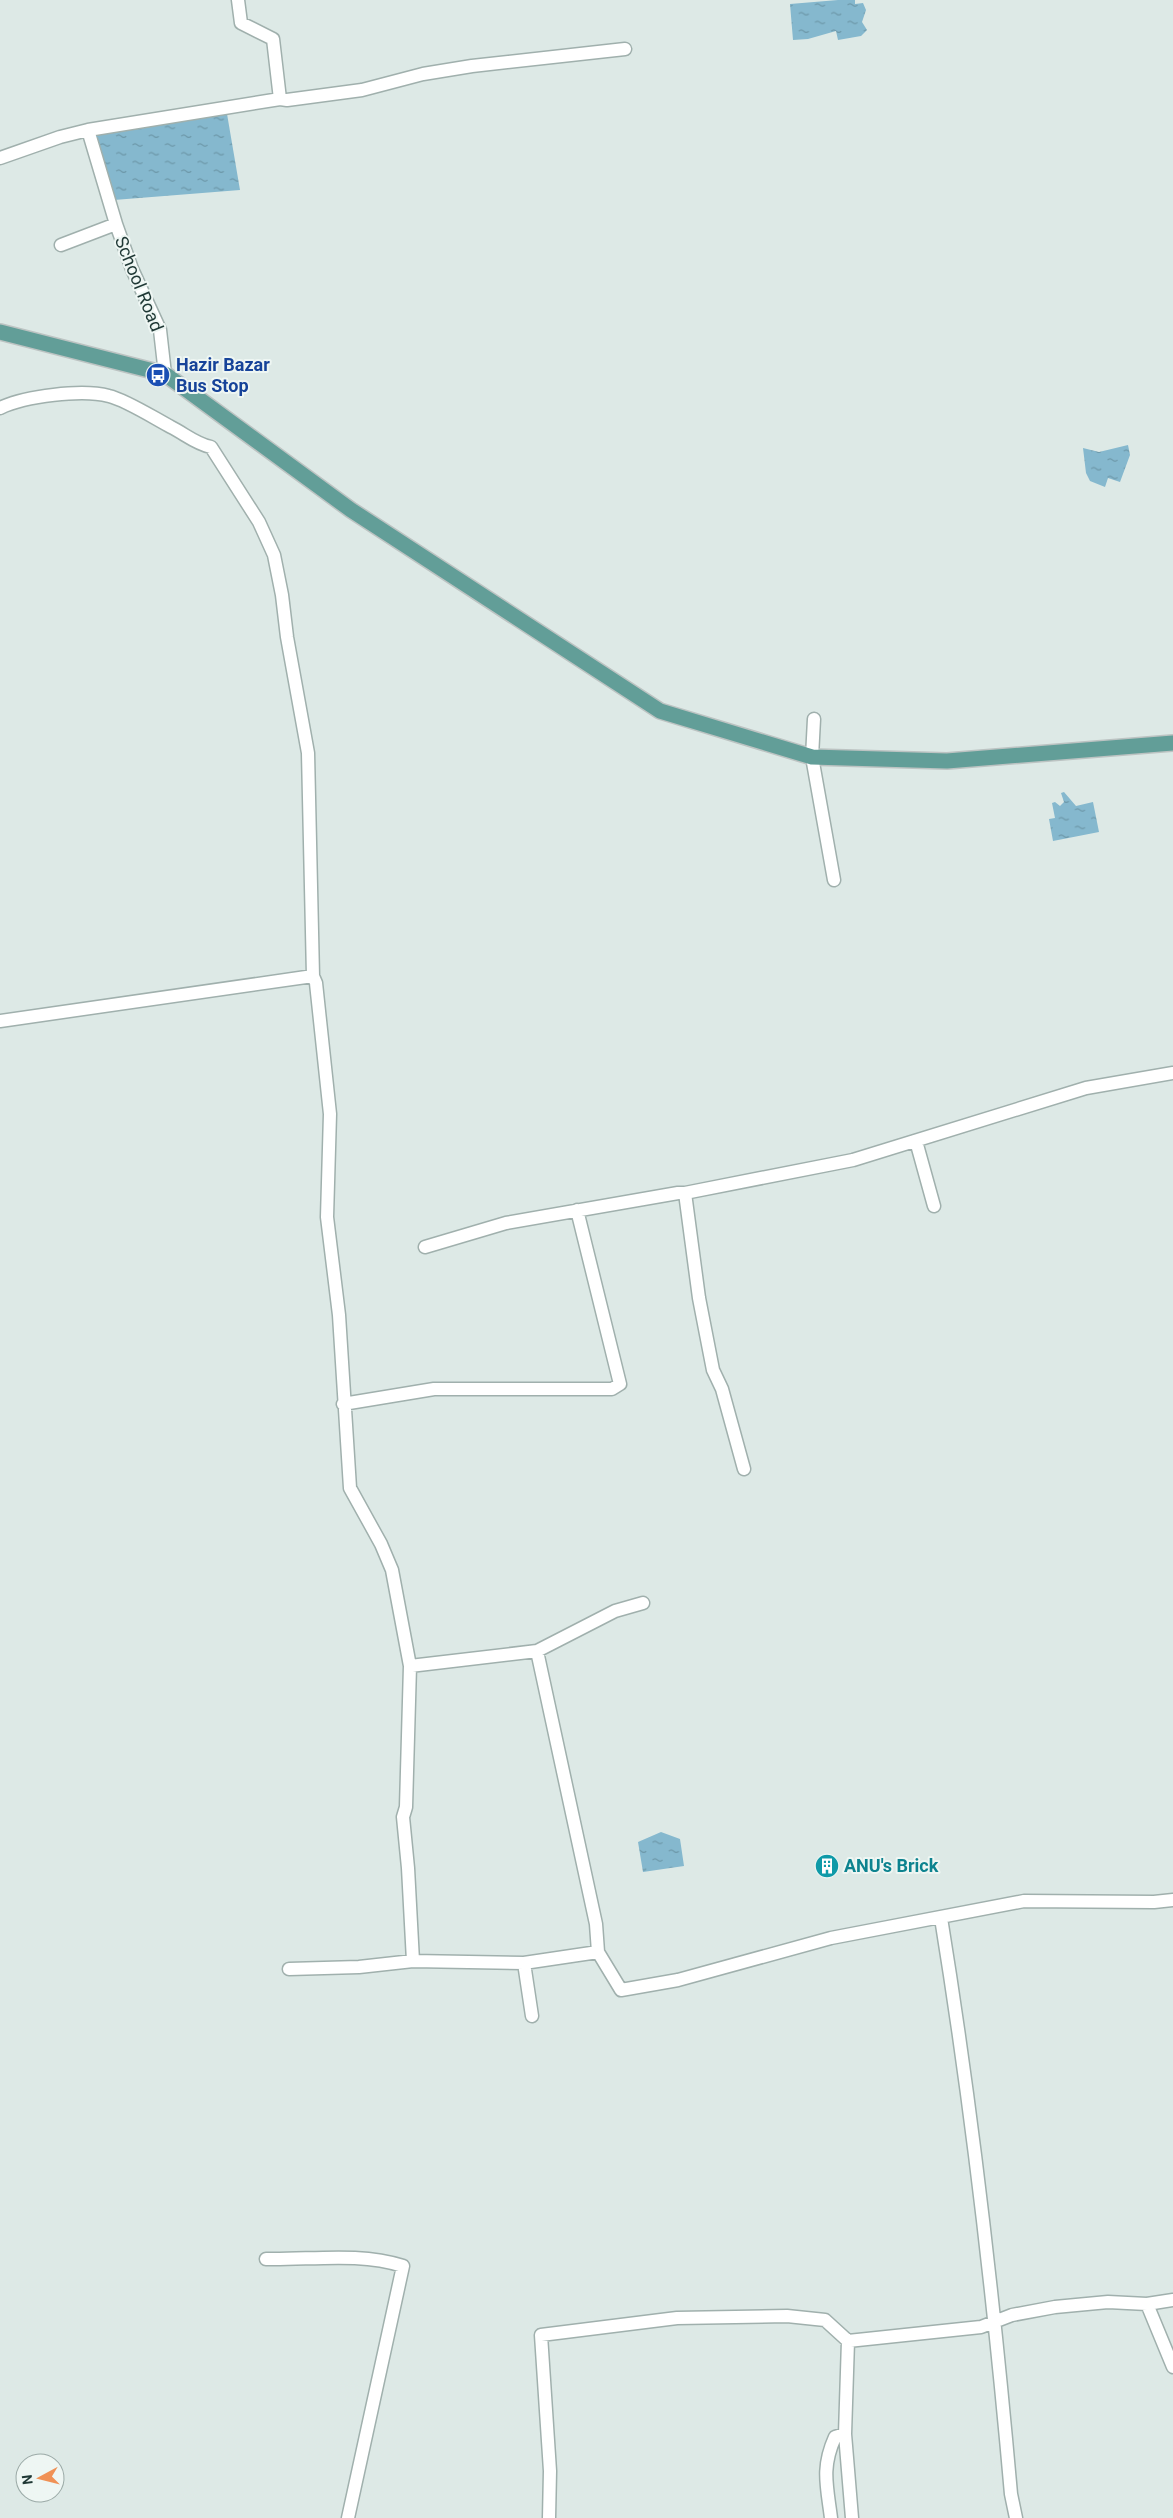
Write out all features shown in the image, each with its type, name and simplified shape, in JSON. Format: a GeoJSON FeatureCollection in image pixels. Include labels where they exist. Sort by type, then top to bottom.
{"type":"FeatureCollection","features":[{"type":"Feature","properties":{"kind":"main road"},"geometry":{"type":"LineString","coordinates":[[0,332],[165,374],[351,510],[660,711],[812,757],[947,760],[1173,743]]}},
{"type":"Feature","properties":{"kind":"street"},"geometry":{"type":"LineString","coordinates":[[238,0],[241,23],[273,39],[280,99]]}},
{"type":"Feature","properties":{"kind":"street"},"geometry":{"type":"LineString","coordinates":[[0,158],[60,136],[88,130],[280,99],[287,100],[362,90],[423,74],[472,66],[625,49]]}},
{"type":"Feature","properties":{"kind":"street","name":"School Road"},"geometry":{"type":"LineString","coordinates":[[88,130],[116,224],[132,269],[160,330],[165,374]]}},
{"type":"Feature","properties":{"kind":"street"},"geometry":{"type":"LineString","coordinates":[[61,245],[116,224]]}},
{"type":"Feature","properties":{"kind":"street"},"geometry":{"type":"LineString","coordinates":[[0,408],[11,403],[58,394],[110,396],[185,434],[198,445],[211,447],[259,522],[274,555],[308,754],[313,976],[317,992],[330,1114],[326,1217],[339,1315],[343,1404],[350,1488],[381,1544],[392,1570],[410,1666],[406,1806],[403,1817],[408,1868],[412,1961]]}},
{"type":"Feature","properties":{"kind":"street"},"geometry":{"type":"LineString","coordinates":[[814,719],[812,757],[834,880]]}},
{"type":"Feature","properties":{"kind":"street"},"geometry":{"type":"LineString","coordinates":[[0,1021],[313,976]]}},
{"type":"Feature","properties":{"kind":"street"},"geometry":{"type":"LineString","coordinates":[[425,1246],[506,1223],[678,1192],[684,1193],[853,1160],[1086,1088],[1173,1073]]}},
{"type":"Feature","properties":{"kind":"street"},"geometry":{"type":"LineString","coordinates":[[916,1141],[934,1206]]}},
{"type":"Feature","properties":{"kind":"street"},"geometry":{"type":"LineString","coordinates":[[684,1193],[699,1298],[713,1370],[722,1389],[744,1469]]}},
{"type":"Feature","properties":{"kind":"street"},"geometry":{"type":"LineString","coordinates":[[343,1404],[434,1389],[612,1389],[620,1384],[577,1210]]}},
{"type":"Feature","properties":{"kind":"street"},"geometry":{"type":"LineString","coordinates":[[410,1666],[537,1651],[615,1611],[643,1603]]}},
{"type":"Feature","properties":{"kind":"street"},"geometry":{"type":"LineString","coordinates":[[537,1651],[596,1924],[598,1952],[621,1990],[678,1980],[832,1938],[1024,1901],[1154,1902],[1173,1900]]}},
{"type":"Feature","properties":{"kind":"street"},"geometry":{"type":"LineString","coordinates":[[941,1918],[961,2040],[996,2322],[1011,2494],[1016,2518]]}},
{"type":"Feature","properties":{"kind":"street"},"geometry":{"type":"LineString","coordinates":[[289,1969],[359,1967],[412,1961],[524,1963],[598,1952]]}},
{"type":"Feature","properties":{"kind":"street"},"geometry":{"type":"LineString","coordinates":[[524,1963],[532,2016]]}},
{"type":"Feature","properties":{"kind":"street"},"geometry":{"type":"LineString","coordinates":[[266,2259],[308,2260],[345,2257],[403,2266],[348,2518]]}},
{"type":"Feature","properties":{"kind":"street"},"geometry":{"type":"LineString","coordinates":[[549,2518],[550,2471],[540,2335],[677,2318],[787,2316],[825,2320],[848,2341],[981,2327],[1012,2315],[1055,2307],[1108,2302],[1147,2304],[1173,2300]]}},
{"type":"Feature","properties":{"kind":"street"},"geometry":{"type":"LineString","coordinates":[[1147,2304],[1173,2367]]}},
{"type":"Feature","properties":{"kind":"street"},"geometry":{"type":"LineString","coordinates":[[848,2341],[846,2434],[852,2518]]}},
{"type":"Feature","properties":{"kind":"street"},"geometry":{"type":"LineString","coordinates":[[830,2518],[827,2499],[826,2456],[835,2437],[846,2434]]}},
{"type":"Feature","properties":{"kind":"water"},"geometry":{"type":"Polygon","coordinates":[[[855,0],[855,4],[863,3],[866,10],[862,22],[867,30],[861,36],[838,40],[836,31],[808,39],[793,40],[790,4],[855,0]]]}},
{"type":"Feature","properties":{"kind":"water"},"geometry":{"type":"Polygon","coordinates":[[[226,108],[240,190],[114,200],[89,136],[226,108]]]}},
{"type":"Feature","properties":{"kind":"water"},"geometry":{"type":"Polygon","coordinates":[[[1128,445],[1130,455],[1120,482],[1108,478],[1105,487],[1090,481],[1086,473],[1083,448],[1099,452],[1128,445]]]}},
{"type":"Feature","properties":{"kind":"water"},"geometry":{"type":"Polygon","coordinates":[[[1064,792],[1076,806],[1093,802],[1099,832],[1053,841],[1049,819],[1055,818],[1052,803],[1055,802],[1060,806],[1064,802],[1061,793],[1064,792]]]}},
{"type":"Feature","properties":{"kind":"water"},"geometry":{"type":"Polygon","coordinates":[[[661,1832],[680,1839],[684,1866],[643,1872],[638,1842],[661,1832]]]}},
{"type":"Feature","properties":{"kind":"place","name":"Hazir Bazar Bus Stop"},"geometry":{"type":"Point","coordinates":[158,375]}},
{"type":"Feature","properties":{"kind":"place","name":"ANU's Brick"},"geometry":{"type":"Point","coordinates":[827,1866]}}]}
